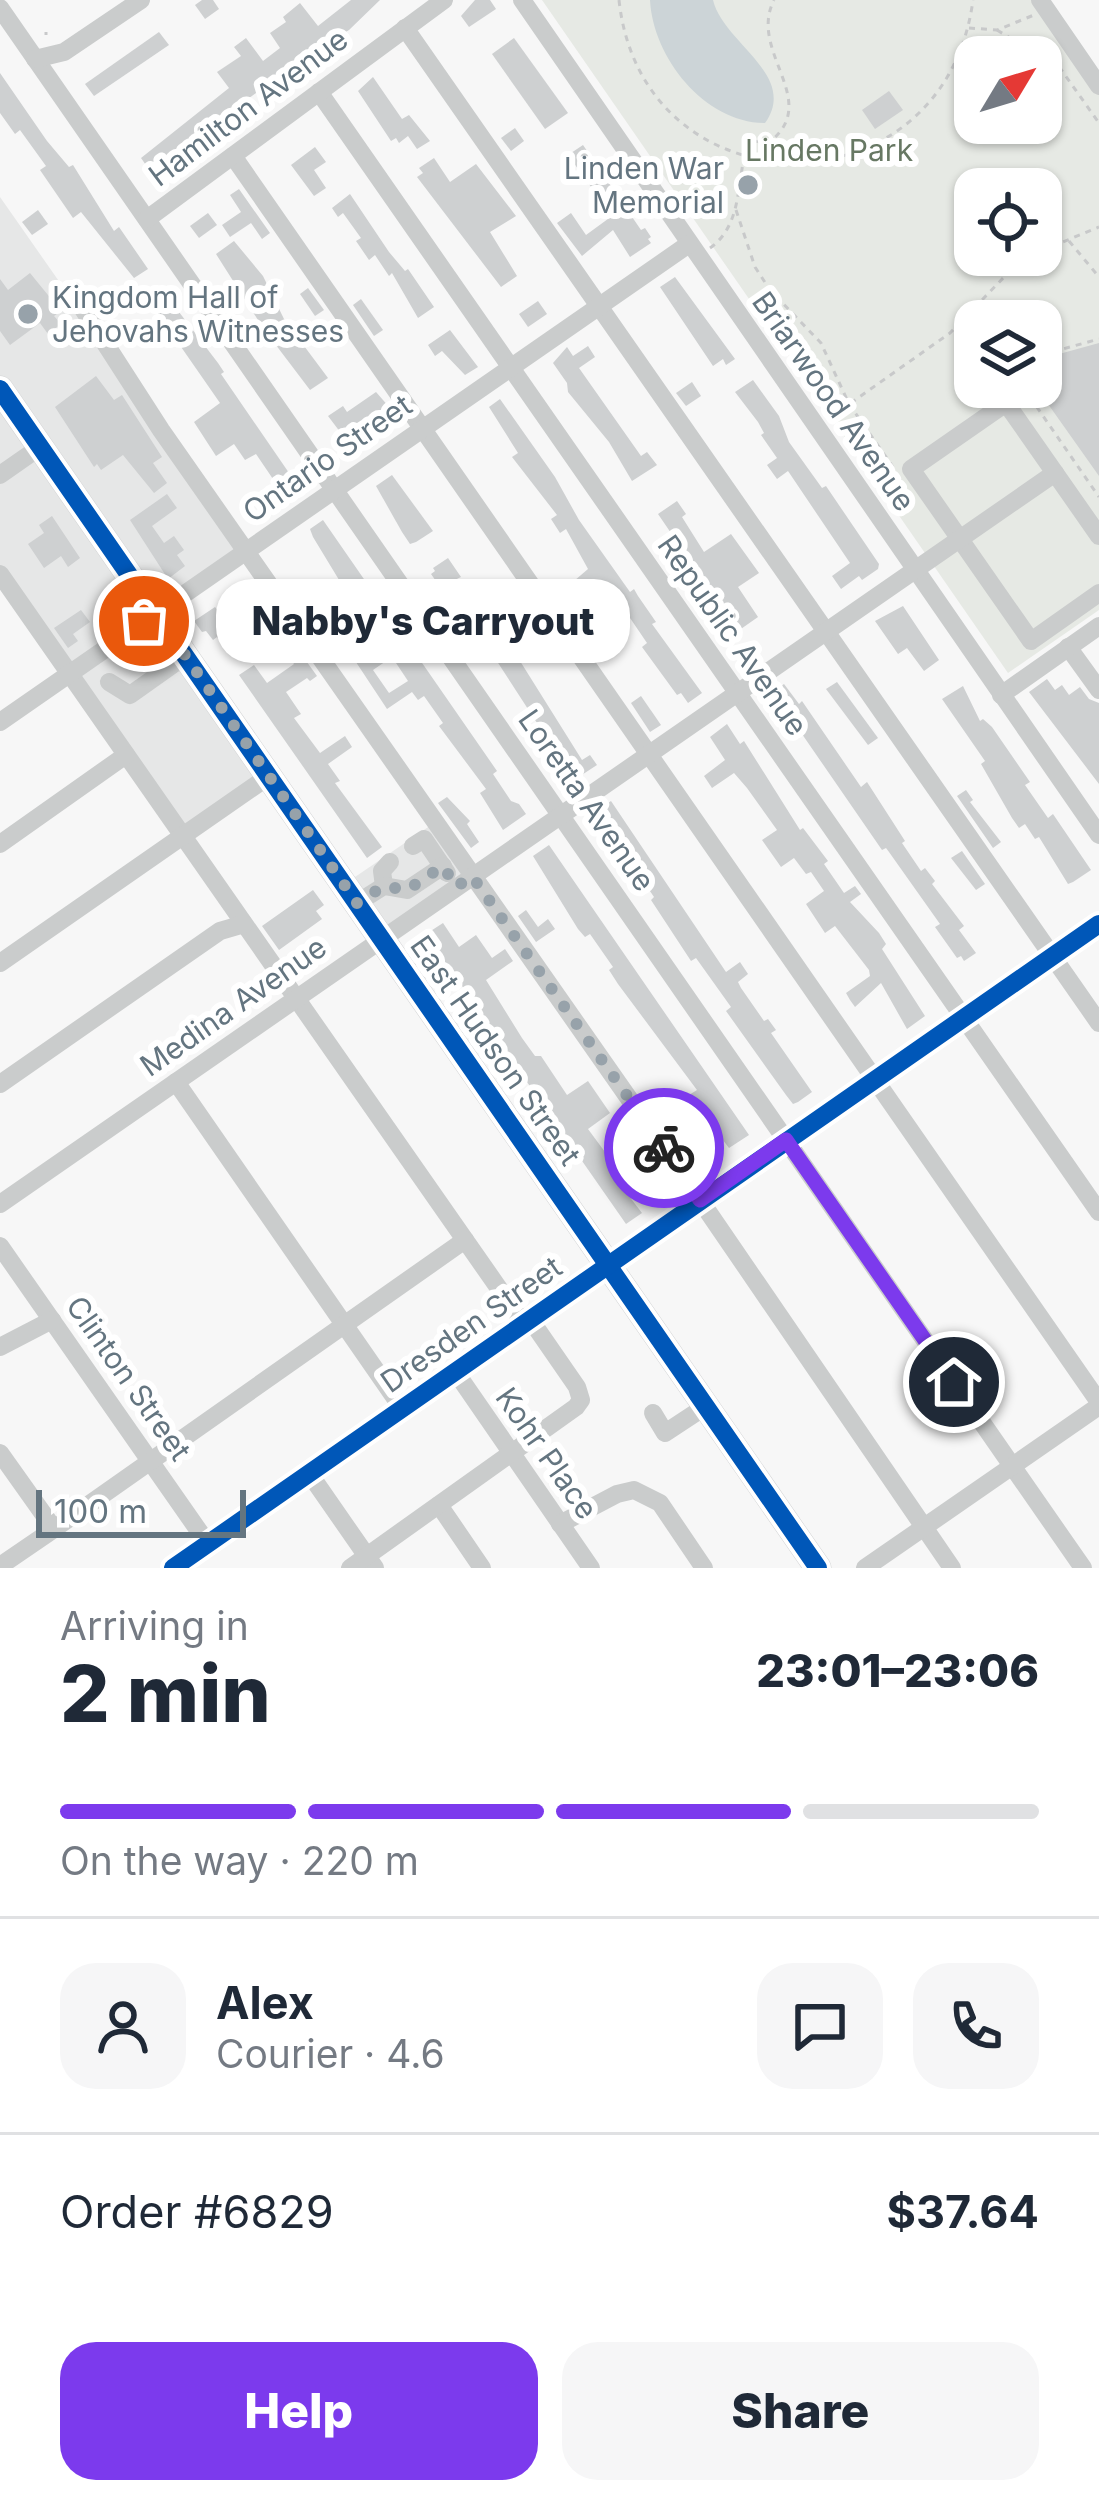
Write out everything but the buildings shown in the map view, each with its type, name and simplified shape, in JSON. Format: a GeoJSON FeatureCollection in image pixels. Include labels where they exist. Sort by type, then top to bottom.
{"type":"FeatureCollection","features":[{"type":"Feature","properties":{"kind":"main road","name":"East Hudson Street"},"geometry":{"type":"LineString","coordinates":[[0,389],[818,1568]]}},
{"type":"Feature","properties":{"kind":"street"},"geometry":{"type":"LineString","coordinates":[[35,59],[64,52],[141,0]]}},
{"type":"Feature","properties":{"kind":"street","name":"Hamilton Avenue"},"geometry":{"type":"LineString","coordinates":[[147,219],[444,0]]}},
{"type":"Feature","properties":{"kind":"street","name":"Briarwood Avenue"},"geometry":{"type":"LineString","coordinates":[[522,0],[699,246],[914,570],[1099,835]]}},
{"type":"Feature","properties":{"kind":"street"},"geometry":{"type":"LineString","coordinates":[[1042,3],[1099,86]]}},
{"type":"Feature","properties":{"kind":"street","name":"Loretta Avenue"},"geometry":{"type":"LineString","coordinates":[[0,8],[1083,1568]]}},
{"type":"Feature","properties":{"kind":"street"},"geometry":{"type":"LineString","coordinates":[[405,28],[1099,1023]]}},
{"type":"Feature","properties":{"kind":"street","name":"Republic Avenue"},"geometry":{"type":"LineString","coordinates":[[319,92],[1099,1212]]}},
{"type":"Feature","properties":{"kind":"street"},"geometry":{"type":"LineString","coordinates":[[232,156],[1099,1404],[865,1568]]}},
{"type":"Feature","properties":{"kind":"street","name":"Ontario Street"},"geometry":{"type":"LineString","coordinates":[[0,722],[597,306],[699,246]]}},
{"type":"Feature","properties":{"kind":"street"},"geometry":{"type":"LineString","coordinates":[[83,309],[464,882],[700,1200],[952,1568]]}},
{"type":"Feature","properties":{"kind":"street"},"geometry":{"type":"LineString","coordinates":[[1099,536],[1006,403],[911,469],[1031,641],[1099,593]]}},
{"type":"Feature","properties":{"kind":"street"},"geometry":{"type":"LineString","coordinates":[[0,475],[40,447]]}},
{"type":"Feature","properties":{"kind":"street","name":"Medina Avenue"},"geometry":{"type":"LineString","coordinates":[[0,1204],[1055,473]]}},
{"type":"Feature","properties":{"kind":"street"},"geometry":{"type":"LineString","coordinates":[[0,574],[6,596],[70,673],[465,1240],[577,1387],[581,1400],[371,1562],[350,1568]]}},
{"type":"Feature","properties":{"kind":"street"},"geometry":{"type":"LineString","coordinates":[[1000,695],[1099,626]]}},
{"type":"Feature","properties":{"kind":"street"},"geometry":{"type":"LineString","coordinates":[[1068,647],[1099,690]]}},
{"type":"Feature","properties":{"kind":"street"},"geometry":{"type":"LineString","coordinates":[[109,682],[130,695],[185,656]]}},
{"type":"Feature","properties":{"kind":"street"},"geometry":{"type":"LineString","coordinates":[[0,844],[126,755]]}},
{"type":"Feature","properties":{"kind":"street"},"geometry":{"type":"LineString","coordinates":[[0,963],[268,776]]}},
{"type":"Feature","properties":{"kind":"street"},"geometry":{"type":"LineString","coordinates":[[418,843],[464,882]]}},
{"type":"Feature","properties":{"kind":"street"},"geometry":{"type":"LineString","coordinates":[[384,886],[382,872],[390,862]]}},
{"type":"Feature","properties":{"kind":"street"},"geometry":{"type":"LineString","coordinates":[[357,903],[384,886],[407,890],[443,866]]}},
{"type":"Feature","properties":{"kind":"street","name":"Dresden Street"},"geometry":{"type":"LineString","coordinates":[[173,1568],[1099,923]]}},
{"type":"Feature","properties":{"kind":"street"},"geometry":{"type":"LineString","coordinates":[[0,1084],[220,931],[244,924]]}},
{"type":"Feature","properties":{"kind":"street"},"geometry":{"type":"LineString","coordinates":[[176,1082],[402,1408]]}},
{"type":"Feature","properties":{"kind":"street"},"geometry":{"type":"LineString","coordinates":[[0,1566],[465,1240]]}},
{"type":"Feature","properties":{"kind":"street","name":"Clinton Street"},"geometry":{"type":"LineString","coordinates":[[0,1246],[208,1544]]}},
{"type":"Feature","properties":{"kind":"street"},"geometry":{"type":"LineString","coordinates":[[0,1347],[52,1320]]}},
{"type":"Feature","properties":{"kind":"street","name":"Kohr Place"},"geometry":{"type":"LineString","coordinates":[[454,1371],[591,1568]]}},
{"type":"Feature","properties":{"kind":"street"},"geometry":{"type":"LineString","coordinates":[[665,1432],[706,1406]]}},
{"type":"Feature","properties":{"kind":"street"},"geometry":{"type":"LineString","coordinates":[[653,1413],[678,1451]]}},
{"type":"Feature","properties":{"kind":"street"},"geometry":{"type":"LineString","coordinates":[[0,1453],[54,1529]]}},
{"type":"Feature","properties":{"kind":"street"},"geometry":{"type":"LineString","coordinates":[[309,1473],[371,1562]]}},
{"type":"Feature","properties":{"kind":"street"},"geometry":{"type":"LineString","coordinates":[[560,1524],[634,1490],[660,1503],[704,1568]]}},
{"type":"Feature","properties":{"kind":"street"},"geometry":{"type":"LineString","coordinates":[[439,1505],[482,1568]]}},
{"type":"Feature","properties":{"kind":"path"},"geometry":{"type":"LineString","coordinates":[[619,0],[629,47],[646,82],[679,122],[720,147],[802,163],[848,157],[918,116],[938,95],[958,60],[973,0]]}},
{"type":"Feature","properties":{"kind":"path"},"geometry":{"type":"LineString","coordinates":[[699,246],[721,240],[736,210],[748,142],[772,140],[786,122],[788,91],[766,32],[774,0]]}},
{"type":"Feature","properties":{"kind":"path"},"geometry":{"type":"LineString","coordinates":[[998,30],[1042,3]]}},
{"type":"Feature","properties":{"kind":"path"},"geometry":{"type":"LineString","coordinates":[[969,28],[998,30],[1060,68],[1099,123]]}},
{"type":"Feature","properties":{"kind":"path"},"geometry":{"type":"LineString","coordinates":[[736,210],[755,267],[788,311],[821,343],[850,404],[893,467],[911,469]]}},
{"type":"Feature","properties":{"kind":"path"},"geometry":{"type":"LineString","coordinates":[[1062,243],[1099,227]]}},
{"type":"Feature","properties":{"kind":"path"},"geometry":{"type":"LineString","coordinates":[[1068,240],[1099,277]]}},
{"type":"Feature","properties":{"kind":"path"},"geometry":{"type":"LineString","coordinates":[[983,300],[1005,276]]}},
{"type":"Feature","properties":{"kind":"path"},"geometry":{"type":"LineString","coordinates":[[827,420],[954,329]]}},
{"type":"Feature","properties":{"kind":"path"},"geometry":{"type":"LineString","coordinates":[[1062,350],[1099,339]]}},
{"type":"Feature","properties":{"kind":"path"},"geometry":{"type":"LineString","coordinates":[[1038,408],[1099,497]]}},
{"type":"Feature","properties":{"kind":"shaded area"},"geometry":{"type":"Polygon","coordinates":[[[650,0],[713,0],[773,90],[773,106],[765,123],[722,112],[686,83],[661,44],[650,0]]]}},
{"type":"Feature","properties":{"kind":"shaded area"},"geometry":{"type":"Polygon","coordinates":[[[0,197],[247,550],[154,612],[269,775],[182,835],[0,571],[0,197]]]}},
{"type":"Feature","properties":{"kind":"shaded area"},"geometry":{"type":"Polygon","coordinates":[[[437,821],[474,874],[385,940],[336,890],[437,821]]]}},
{"type":"Feature","properties":{"kind":"green space","name":"Linden Park"},"geometry":{"type":"Polygon","coordinates":[[[542,0],[1034,0],[1059,36],[954,36],[954,144],[1062,144],[1062,40],[1099,94],[1099,610],[1008,673],[542,0]]]}},
{"type":"Feature","properties":{"kind":"cycle path"},"geometry":{"type":"LineString","coordinates":[[0,389],[818,1568]]}},
{"type":"Feature","properties":{"kind":"cycle path"},"geometry":{"type":"LineString","coordinates":[[173,1568],[1099,924]]}},
{"type":"Feature","properties":{"kind":"way so far"},"geometry":{"type":"LineString","coordinates":[[144,621],[156,613],[357,903],[384,886],[407,890],[443,866],[456,887],[472,876],[664,1148]]}},
{"type":"Feature","properties":{"kind":"place","name":"Linden War Memorial"},"geometry":{"type":"Point","coordinates":[748,185]}},
{"type":"Feature","properties":{"kind":"place","name":"Kingdom Hall of Jehovahs Witnesses"},"geometry":{"type":"Point","coordinates":[28,314]}},
{"type":"Feature","properties":{"kind":"place","name":"Nabby's Carryout"},"geometry":{"type":"Point","coordinates":[144,621]}},
{"type":"Feature","properties":{"kind":"route"},"geometry":{"type":"LineString","coordinates":[[664,1148],[700,1200],[786,1140],[954,1382]]}}]}
